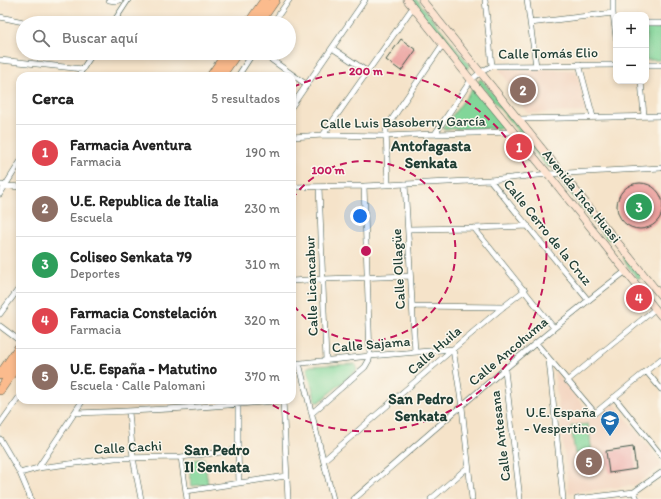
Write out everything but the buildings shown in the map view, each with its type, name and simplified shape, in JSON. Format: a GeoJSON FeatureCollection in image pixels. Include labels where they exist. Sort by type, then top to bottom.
{"type":"FeatureCollection","features":[{"type":"Feature","properties":{"kind":"highway"},"geometry":{"type":"LineString","coordinates":[[253,16],[264,0]]}},
{"type":"Feature","properties":{"kind":"highway"},"geometry":{"type":"LineString","coordinates":[[263,16],[275,0]]}},
{"type":"Feature","properties":{"kind":"highway"},"geometry":{"type":"LineString","coordinates":[[214,72],[222,60]]}},
{"type":"Feature","properties":{"kind":"highway"},"geometry":{"type":"LineString","coordinates":[[224,72],[232,60]]}},
{"type":"Feature","properties":{"kind":"highway"},"geometry":{"type":"LineString","coordinates":[[0,375],[16,352]]}},
{"type":"Feature","properties":{"kind":"highway"},"geometry":{"type":"LineString","coordinates":[[0,390],[16,367]]}},
{"type":"Feature","properties":{"kind":"street"},"geometry":{"type":"LineString","coordinates":[[109,0],[115,2],[120,0]]}},
{"type":"Feature","properties":{"kind":"street"},"geometry":{"type":"LineString","coordinates":[[118,16],[128,0]]}},
{"type":"Feature","properties":{"kind":"street"},"geometry":{"type":"LineString","coordinates":[[278,16],[289,0]]}},
{"type":"Feature","properties":{"kind":"street"},"geometry":{"type":"LineString","coordinates":[[296,100],[365,0]]}},
{"type":"Feature","properties":{"kind":"street","name":"Avenida Inca Huasi"},"geometry":{"type":"LineString","coordinates":[[407,0],[661,316]]}},
{"type":"Feature","properties":{"kind":"street","name":"Avenida Inca Huasi"},"geometry":{"type":"LineString","coordinates":[[422,0],[661,296]]}},
{"type":"Feature","properties":{"kind":"street"},"geometry":{"type":"LineString","coordinates":[[485,0],[492,66]]}},
{"type":"Feature","properties":{"kind":"street"},"geometry":{"type":"LineString","coordinates":[[527,0],[536,66]]}},
{"type":"Feature","properties":{"kind":"street"},"geometry":{"type":"LineString","coordinates":[[613,0],[613,12]]}},
{"type":"Feature","properties":{"kind":"street"},"geometry":{"type":"LineString","coordinates":[[323,135],[413,7]]}},
{"type":"Feature","properties":{"kind":"street"},"geometry":{"type":"LineString","coordinates":[[530,23],[613,13]]}},
{"type":"Feature","properties":{"kind":"street"},"geometry":{"type":"LineString","coordinates":[[0,17],[16,20]]}},
{"type":"Feature","properties":{"kind":"street"},"geometry":{"type":"LineString","coordinates":[[649,23],[661,23]]}},
{"type":"Feature","properties":{"kind":"street"},"geometry":{"type":"LineString","coordinates":[[388,185],[386,130],[443,44]]}},
{"type":"Feature","properties":{"kind":"street"},"geometry":{"type":"LineString","coordinates":[[332,48],[368,72]]}},
{"type":"Feature","properties":{"kind":"street"},"geometry":{"type":"LineString","coordinates":[[0,60],[83,69]]}},
{"type":"Feature","properties":{"kind":"street"},"geometry":{"type":"LineString","coordinates":[[81,72],[89,60]]}},
{"type":"Feature","properties":{"kind":"street"},"geometry":{"type":"LineString","coordinates":[[241,72],[248,60]]}},
{"type":"Feature","properties":{"kind":"street"},"geometry":{"type":"LineString","coordinates":[[272,60],[289,72]]}},
{"type":"Feature","properties":{"kind":"street"},"geometry":{"type":"LineString","coordinates":[[579,64],[593,117]]}},
{"type":"Feature","properties":{"kind":"street","name":"Calle Tomás Elio"},"geometry":{"type":"LineString","coordinates":[[435,134],[471,80],[492,66],[613,64]]}},
{"type":"Feature","properties":{"kind":"street"},"geometry":{"type":"LineString","coordinates":[[649,65],[661,65]]}},
{"type":"Feature","properties":{"kind":"street"},"geometry":{"type":"LineString","coordinates":[[296,77],[307,85]]}},
{"type":"Feature","properties":{"kind":"street"},"geometry":{"type":"LineString","coordinates":[[640,84],[644,116]]}},
{"type":"Feature","properties":{"kind":"street"},"geometry":{"type":"LineString","coordinates":[[518,119],[661,116]]}},
{"type":"Feature","properties":{"kind":"street","name":"Calle Luis Basoberry García"},"geometry":{"type":"LineString","coordinates":[[296,137],[323,135],[386,136],[514,132]]}},
{"type":"Feature","properties":{"kind":"street"},"geometry":{"type":"LineString","coordinates":[[0,194],[2,185],[16,167]]}},
{"type":"Feature","properties":{"kind":"street"},"geometry":{"type":"LineString","coordinates":[[296,187],[364,186],[490,180],[548,174],[661,168]]}},
{"type":"Feature","properties":{"kind":"street","name":"Calle Cerro de la Cruz"},"geometry":{"type":"LineString","coordinates":[[490,180],[588,300]]}},
{"type":"Feature","properties":{"kind":"street","name":"Calle Ollagüe"},"geometry":{"type":"LineString","coordinates":[[405,184],[415,352]]}},
{"type":"Feature","properties":{"kind":"street"},"geometry":{"type":"LineString","coordinates":[[2,185],[16,187]]}},
{"type":"Feature","properties":{"kind":"street"},"geometry":{"type":"LineString","coordinates":[[312,413],[365,367],[370,356],[364,186]]}},
{"type":"Feature","properties":{"kind":"street","name":"Calle Licancabur"},"geometry":{"type":"LineString","coordinates":[[319,187],[326,360]]}},
{"type":"Feature","properties":{"kind":"street"},"geometry":{"type":"LineString","coordinates":[[408,229],[528,226]]}},
{"type":"Feature","properties":{"kind":"street"},"geometry":{"type":"LineString","coordinates":[[474,228],[554,328]]}},
{"type":"Feature","properties":{"kind":"street"},"geometry":{"type":"LineString","coordinates":[[611,253],[620,245]]}},
{"type":"Feature","properties":{"kind":"street","name":"Calle Ancohuma"},"geometry":{"type":"LineString","coordinates":[[354,499],[536,343],[626,271]]}},
{"type":"Feature","properties":{"kind":"street"},"geometry":{"type":"LineString","coordinates":[[296,281],[410,276]]}},
{"type":"Feature","properties":{"kind":"street"},"geometry":{"type":"LineString","coordinates":[[643,293],[653,286]]}},
{"type":"Feature","properties":{"kind":"street","name":"Calle Huila"},"geometry":{"type":"LineString","coordinates":[[324,460],[453,349],[525,290]]}},
{"type":"Feature","properties":{"kind":"street"},"geometry":{"type":"LineString","coordinates":[[0,314],[16,292]]}},
{"type":"Feature","properties":{"kind":"street"},"geometry":{"type":"LineString","coordinates":[[413,306],[503,307]]}},
{"type":"Feature","properties":{"kind":"street"},"geometry":{"type":"LineString","coordinates":[[567,381],[655,309]]}},
{"type":"Feature","properties":{"kind":"street"},"geometry":{"type":"LineString","coordinates":[[0,326],[16,338]]}},
{"type":"Feature","properties":{"kind":"street"},"geometry":{"type":"LineString","coordinates":[[536,343],[595,413],[661,359]]}},
{"type":"Feature","properties":{"kind":"street"},"geometry":{"type":"LineString","coordinates":[[453,349],[462,407],[472,499]]}},
{"type":"Feature","properties":{"kind":"street","name":"Calle Sajama"},"geometry":{"type":"LineString","coordinates":[[298,363],[453,349]]}},
{"type":"Feature","properties":{"kind":"street"},"geometry":{"type":"LineString","coordinates":[[549,359],[563,499]]}},
{"type":"Feature","properties":{"kind":"street"},"geometry":{"type":"LineString","coordinates":[[298,363],[333,499]]}},
{"type":"Feature","properties":{"kind":"street","name":"Calle Antesana"},"geometry":{"type":"LineString","coordinates":[[505,370],[520,499]]}},
{"type":"Feature","properties":{"kind":"street"},"geometry":{"type":"LineString","coordinates":[[646,371],[661,389]]}},
{"type":"Feature","properties":{"kind":"street"},"geometry":{"type":"LineString","coordinates":[[614,397],[661,455]]}},
{"type":"Feature","properties":{"kind":"street"},"geometry":{"type":"LineString","coordinates":[[0,424],[16,402]]}},
{"type":"Feature","properties":{"kind":"street"},"geometry":{"type":"LineString","coordinates":[[38,468],[81,404]]}},
{"type":"Feature","properties":{"kind":"street"},"geometry":{"type":"LineString","coordinates":[[75,412],[129,412],[216,404]]}},
{"type":"Feature","properties":{"kind":"street"},"geometry":{"type":"LineString","coordinates":[[238,404],[239,483]]}},
{"type":"Feature","properties":{"kind":"street"},"geometry":{"type":"LineString","coordinates":[[283,404],[288,499]]}},
{"type":"Feature","properties":{"kind":"street"},"geometry":{"type":"LineString","coordinates":[[129,412],[133,458],[139,499]]}},
{"type":"Feature","properties":{"kind":"street"},"geometry":{"type":"LineString","coordinates":[[0,439],[20,473],[31,499]]}},
{"type":"Feature","properties":{"kind":"street","name":"Calle Cachi"},"geometry":{"type":"LineString","coordinates":[[20,473],[38,468],[115,458],[181,457],[238,450]]}},
{"type":"Feature","properties":{"kind":"street"},"geometry":{"type":"LineString","coordinates":[[181,457],[187,499]]}},
{"type":"Feature","properties":{"kind":"street"},"geometry":{"type":"LineString","coordinates":[[431,499],[468,467]]}},
{"type":"Feature","properties":{"kind":"street"},"geometry":{"type":"LineString","coordinates":[[577,499],[634,492],[661,473]]}},
{"type":"Feature","properties":{"kind":"street"},"geometry":{"type":"LineString","coordinates":[[186,491],[286,476]]}},
{"type":"Feature","properties":{"kind":"street"},"geometry":{"type":"LineString","coordinates":[[634,492],[637,499]]}},
{"type":"Feature","properties":{"kind":"shaded area"},"geometry":{"type":"Polygon","coordinates":[[[499,68],[576,70],[588,112],[527,113],[499,68]]]}},
{"type":"Feature","properties":{"kind":"shaded area"},"geometry":{"type":"Polygon","coordinates":[[[554,371],[595,419],[614,403],[661,463],[661,466],[635,485],[569,493],[554,371]]]}},
{"type":"Feature","properties":{"kind":"green space"},"geometry":{"type":"Polygon","coordinates":[[[411,0],[417,0],[470,65],[469,68],[465,68],[411,0]]]}},
{"type":"Feature","properties":{"kind":"green space"},"geometry":{"type":"Polygon","coordinates":[[[649,28],[661,28],[661,60],[649,60],[649,28]]]}},
{"type":"Feature","properties":{"kind":"green space"},"geometry":{"type":"Polygon","coordinates":[[[480,79],[551,164],[551,166],[547,167],[478,82],[480,79]]]}},
{"type":"Feature","properties":{"kind":"green space"},"geometry":{"type":"Polygon","coordinates":[[[474,87],[506,128],[442,129],[474,87]]]}},
{"type":"Feature","properties":{"kind":"green space"},"geometry":{"type":"Polygon","coordinates":[[[566,182],[611,236],[610,239],[607,239],[563,184],[566,182]]]}},
{"type":"Feature","properties":{"kind":"green space"},"geometry":{"type":"Polygon","coordinates":[[[623,257],[626,257],[641,276],[640,279],[637,278],[623,260],[623,257]]]}},
{"type":"Feature","properties":{"kind":"green space"},"geometry":{"type":"Polygon","coordinates":[[[355,364],[357,370],[319,402],[316,402],[307,368],[310,366],[355,364]]]}},
{"type":"Feature","properties":{"kind":"green space"},"geometry":{"type":"Polygon","coordinates":[[[588,424],[592,452],[575,454],[571,426],[588,424]]]}},
{"type":"Feature","properties":{"kind":"green space"},"geometry":{"type":"Polygon","coordinates":[[[204,458],[208,484],[192,486],[188,461],[204,458]]]}},
{"type":"Feature","properties":{"kind":"place","name":"U.E. Republica de Italia"},"geometry":{"type":"Point","coordinates":[523,90]}},
{"type":"Feature","properties":{"kind":"place","name":"Farmacia Aventura"},"geometry":{"type":"Point","coordinates":[519,147]}},
{"type":"Feature","properties":{"kind":"place","name":"Coliseo Senkata 79"},"geometry":{"type":"Point","coordinates":[639,207]}},
{"type":"Feature","properties":{"kind":"place","name":"Farmacia Constelación"},"geometry":{"type":"Point","coordinates":[639,298]}},
{"type":"Feature","properties":{"kind":"place","name":"U.E. España - Vespertino"},"geometry":{"type":"Point","coordinates":[610,437]}},
{"type":"Feature","properties":{"kind":"place","name":"U.E. España - Matutino"},"geometry":{"type":"Point","coordinates":[589,462]}},
{"type":"Feature","properties":{"kind":"district","name":"Antofagasta Senkata"},"geometry":{"type":"Point","coordinates":[431,154]}},
{"type":"Feature","properties":{"kind":"district","name":"San Pedro Senkata"},"geometry":{"type":"Point","coordinates":[421,408]}},
{"type":"Feature","properties":{"kind":"district","name":"San Pedro II Senkata"},"geometry":{"type":"Point","coordinates":[217,458]}}]}
